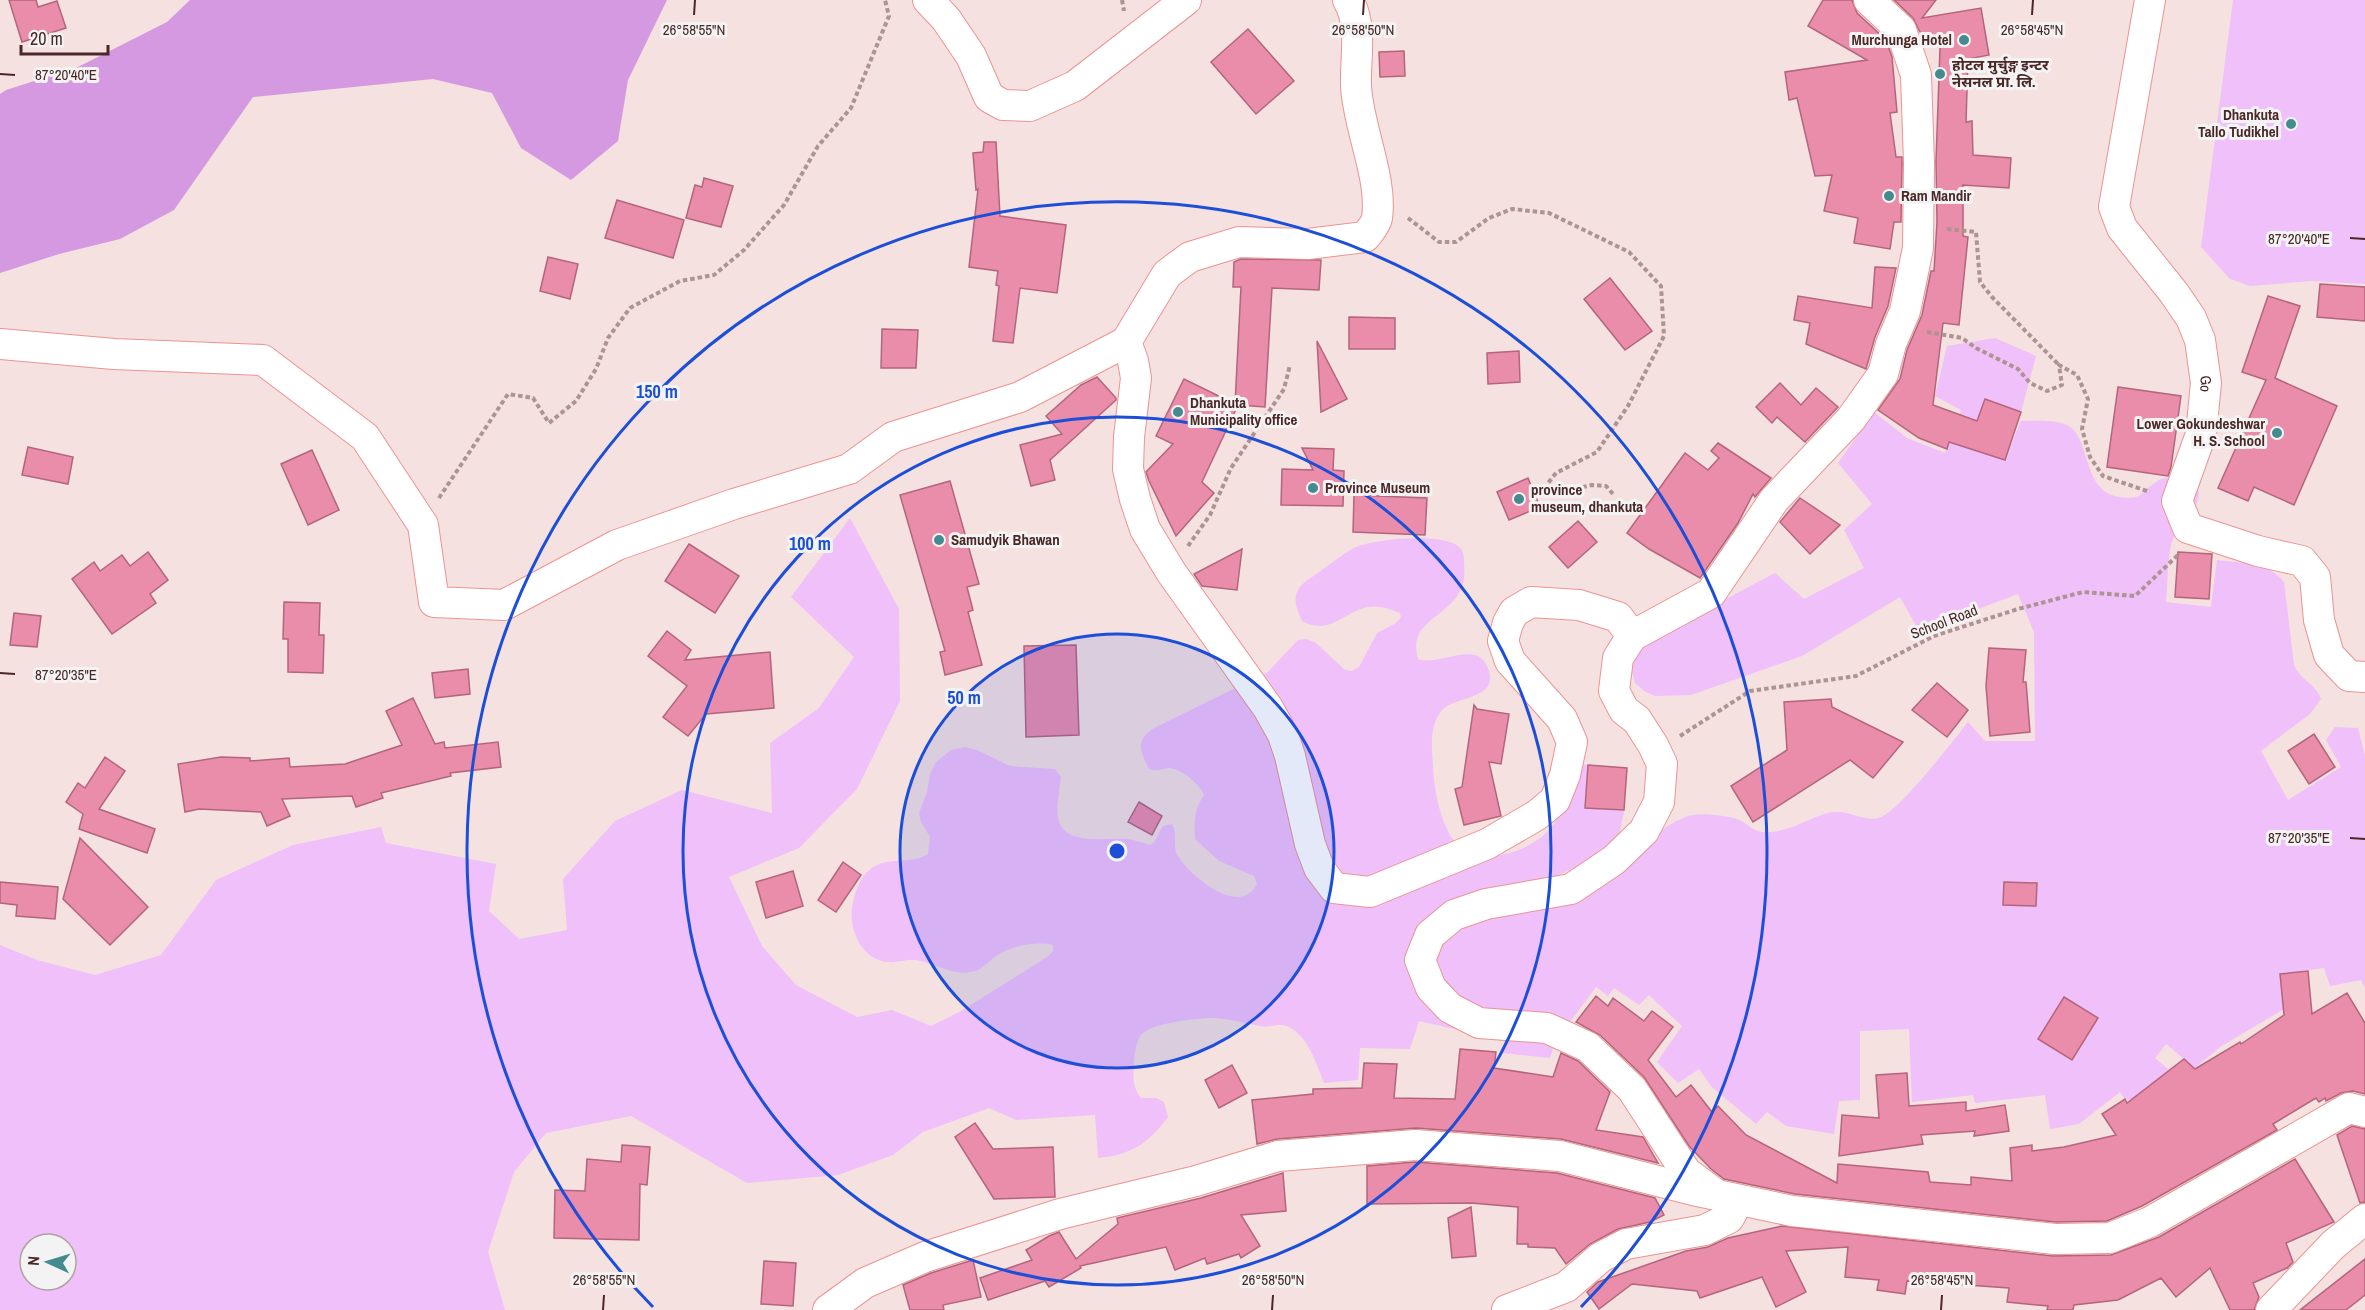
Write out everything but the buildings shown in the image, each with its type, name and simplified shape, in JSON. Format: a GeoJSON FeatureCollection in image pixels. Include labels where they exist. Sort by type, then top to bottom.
{"type":"FeatureCollection","features":[{"type":"Feature","properties":{"kind":"street"},"geometry":{"type":"LineString","coordinates":[[928,0],[946,19],[971,56],[989,97],[1003,105],[1030,106],[1075,86],[1186,0]]}},
{"type":"Feature","properties":{"kind":"street"},"geometry":{"type":"LineString","coordinates":[[0,344],[114,354],[263,360],[365,437],[423,525],[434,602],[504,605],[617,545],[734,504],[849,469],[893,437],[1020,397],[1126,342],[1167,274],[1190,257],[1239,242],[1308,244],[1365,237],[1377,220],[1377,195],[1356,87],[1358,38],[1352,7],[1348,0]]}},
{"type":"Feature","properties":{"kind":"street"},"geometry":{"type":"LineString","coordinates":[[1728,1198],[1686,1172],[1632,1089],[1588,1047],[1547,1028],[1479,1023],[1450,1008],[1431,988],[1420,960],[1430,935],[1454,915],[1486,904],[1570,889],[1614,860],[1644,831],[1659,802],[1662,764],[1637,720],[1624,710],[1614,691],[1618,658],[1632,636],[1711,593],[1773,500],[1851,418],[1883,374],[1905,310],[1918,248],[1919,163],[1916,75],[1901,30],[1869,0]]}},
{"type":"Feature","properties":{"kind":"street","name":"Go"},"geometry":{"type":"LineString","coordinates":[[2150,0],[2114,207],[2122,228],[2180,301],[2191,318],[2200,340],[2206,383],[2202,434],[2177,501]]}},
{"type":"Feature","properties":{"kind":"street"},"geometry":{"type":"LineString","coordinates":[[1126,342],[1136,378],[1129,437],[1128,469],[1145,529],[1171,572],[1268,708],[1283,735],[1310,844],[1319,868],[1334,888],[1370,892],[1487,844],[1537,815],[1555,801],[1565,775],[1572,742],[1562,719],[1510,661],[1503,641],[1514,612],[1531,602],[1579,605],[1618,617],[1632,636]]}},
{"type":"Feature","properties":{"kind":"street"},"geometry":{"type":"LineString","coordinates":[[2177,501],[2188,528],[2258,551],[2302,561],[2315,577],[2319,620],[2329,655],[2349,676],[2365,677]]}},
{"type":"Feature","properties":{"kind":"street"},"geometry":{"type":"LineString","coordinates":[[828,1310],[865,1283],[925,1257],[1060,1214],[1196,1181],[1278,1156],[1415,1145],[1560,1156],[1728,1198],[1792,1211],[2055,1239],[2110,1238],[2150,1222],[2349,1108],[2365,1112]]}},
{"type":"Feature","properties":{"kind":"street"},"geometry":{"type":"LineString","coordinates":[[1507,1310],[1566,1287],[1601,1257],[1626,1244],[1705,1230],[1729,1218],[1728,1198]]}},
{"type":"Feature","properties":{"kind":"street"},"geometry":{"type":"LineString","coordinates":[[2271,1310],[2333,1245],[2365,1219]]}},
{"type":"Feature","properties":{"kind":"path"},"geometry":{"type":"LineString","coordinates":[[423,525],[508,394],[532,398],[549,423],[576,401],[596,369],[608,338],[630,308],[680,281],[714,275],[744,250],[784,205],[818,146],[851,108],[889,16],[885,0]]}},
{"type":"Feature","properties":{"kind":"path"},"geometry":{"type":"LineString","coordinates":[[1404,212],[1410,221],[1439,242],[1456,243],[1489,218],[1512,209],[1549,213],[1629,252],[1661,286],[1664,336],[1628,406],[1597,452],[1556,473],[1548,483],[1556,493],[1592,485],[1606,486],[1613,494]]}},
{"type":"Feature","properties":{"kind":"path"},"geometry":{"type":"LineString","coordinates":[[1946,228],[1976,232],[1980,282],[2060,365],[2077,375],[2088,399],[2082,429],[2090,457],[2103,476],[2177,501]]}},
{"type":"Feature","properties":{"kind":"path"},"geometry":{"type":"LineString","coordinates":[[1896,331],[1939,332],[1962,338],[1976,348],[2018,369],[2030,383],[2047,391],[2062,385],[2060,365]]}},
{"type":"Feature","properties":{"kind":"path"},"geometry":{"type":"LineString","coordinates":[[1171,572],[1210,515],[1232,468],[1284,389],[1290,365]]}},
{"type":"Feature","properties":{"kind":"path","name":"School Road"},"geometry":{"type":"LineString","coordinates":[[1676,739],[1750,691],[1856,676],[1934,636],[2018,609],[2083,592],[2135,596],[2185,548]]}},
{"type":"Feature","properties":{"kind":"shaded area"},"geometry":{"type":"Polygon","coordinates":[[[190,0],[667,0],[628,80],[618,141],[571,180],[521,148],[492,93],[433,79],[253,97],[174,210],[120,239],[59,254],[0,273],[0,94],[6,90],[78,67],[167,22],[190,0]]]}},
{"type":"Feature","properties":{"kind":"shaded area","name":"Dhankuta Tallo Tudikhel"},"geometry":{"type":"Polygon","coordinates":[[[2233,0],[2365,0],[2365,284],[2312,281],[2250,286],[2230,279],[2201,247],[2233,0]]]}},
{"type":"Feature","properties":{"kind":"shaded area"},"geometry":{"type":"Polygon","coordinates":[[[1995,338],[2036,356],[2021,412],[1985,399],[1968,448],[2005,460],[2021,421],[2056,422],[2067,425],[2074,431],[2095,479],[2109,494],[2136,497],[2156,482],[2169,477],[2188,481],[2196,486],[2199,496],[2197,502],[2170,548],[2166,602],[2211,607],[2217,560],[2262,567],[2278,575],[2284,582],[2294,665],[2300,675],[2316,689],[2321,699],[2310,714],[2261,751],[2288,800],[2341,767],[2326,740],[2335,727],[2358,728],[2365,756],[2365,988],[2361,980],[2330,986],[2324,968],[2280,974],[2284,1009],[2220,1047],[2195,1068],[2166,1044],[2155,1058],[2183,1082],[2132,1100],[2125,1099],[2120,1092],[2079,1124],[2050,1129],[2045,1095],[1975,1103],[1973,1095],[1912,1102],[1909,1029],[1860,1031],[1860,1100],[1839,1101],[1834,1134],[1786,1126],[1767,1112],[1756,1124],[1712,1087],[1699,1069],[1678,1083],[1657,1062],[1682,1026],[1649,995],[1639,1005],[1614,988],[1608,996],[1596,987],[1555,1042],[1550,1058],[1503,1053],[1505,1035],[1463,1031],[1419,1021],[1410,1049],[1360,1048],[1358,1080],[1324,1083],[1306,1043],[1301,1036],[1287,1026],[1263,1026],[1214,1018],[1186,1020],[1153,1028],[1140,1036],[1134,1060],[1133,1077],[1136,1090],[1141,1098],[1156,1098],[1164,1102],[1168,1117],[1146,1141],[1129,1151],[1110,1156],[1098,1158],[1095,1115],[1016,1120],[989,1108],[923,1132],[893,1155],[838,1175],[747,1183],[631,1116],[546,1133],[514,1172],[488,1252],[505,1310],[0,1310],[0,945],[37,960],[95,975],[161,955],[216,880],[293,845],[381,827],[386,843],[496,864],[489,911],[519,939],[567,930],[563,879],[615,821],[682,790],[772,813],[770,743],[819,708],[854,657],[791,597],[850,518],[899,609],[900,701],[857,789],[799,848],[729,877],[762,946],[796,985],[857,1017],[892,1010],[931,1026],[961,1011],[1053,951],[1053,945],[1023,945],[1002,952],[978,970],[962,973],[916,960],[891,962],[879,960],[864,950],[859,942],[852,917],[858,886],[868,871],[879,864],[914,859],[928,854],[930,837],[921,822],[919,813],[927,792],[930,774],[936,762],[951,750],[965,747],[977,750],[1010,766],[1055,769],[1061,777],[1058,818],[1068,833],[1077,837],[1128,839],[1150,845],[1163,826],[1172,824],[1178,856],[1199,879],[1230,896],[1239,897],[1251,892],[1257,884],[1254,876],[1219,861],[1195,839],[1195,816],[1204,795],[1202,791],[1179,771],[1169,768],[1149,769],[1141,751],[1142,741],[1149,731],[1156,727],[1268,672],[1298,640],[1306,639],[1316,643],[1345,670],[1352,671],[1359,667],[1377,633],[1396,623],[1401,617],[1400,613],[1380,607],[1368,607],[1336,622],[1321,626],[1312,625],[1302,621],[1296,598],[1297,591],[1308,580],[1352,549],[1374,542],[1423,538],[1451,542],[1462,550],[1463,582],[1458,595],[1449,606],[1428,622],[1416,643],[1418,659],[1426,661],[1464,654],[1473,655],[1486,664],[1490,675],[1486,689],[1444,708],[1437,718],[1433,731],[1433,774],[1437,798],[1449,833],[1462,848],[1490,857],[1516,851],[1537,840],[1553,826],[1558,818],[1577,764],[1588,765],[1585,808],[1624,811],[1619,836],[1592,861],[1556,876],[1560,894],[1676,821],[1690,816],[1704,814],[1730,817],[1763,832],[1780,831],[1828,813],[1843,812],[1869,819],[1881,817],[1901,802],[1913,789],[1968,722],[1985,741],[2035,741],[2034,632],[2018,594],[1919,631],[1900,597],[1802,656],[1691,695],[1655,696],[1644,691],[1635,683],[1632,672],[1638,652],[1650,639],[1775,573],[1804,599],[1864,568],[1844,530],[1872,504],[1838,463],[1874,412],[1907,438],[1945,453],[1961,410],[1935,396],[1947,346],[1995,338]]]}},
{"type":"Feature","properties":{"kind":"place","name":"Murchunga Hotel"},"geometry":{"type":"Point","coordinates":[1964,40]}},
{"type":"Feature","properties":{"kind":"place","name":"होटल मुर्चुङ्ग इन्टर नेसनल प्रा. लि."},"geometry":{"type":"Point","coordinates":[1940,74]}},
{"type":"Feature","properties":{"kind":"place","name":"Dhankuta Tallo Tudikhel"},"geometry":{"type":"Point","coordinates":[2291,124]}},
{"type":"Feature","properties":{"kind":"place","name":"Ram Mandir"},"geometry":{"type":"Point","coordinates":[1889,196]}},
{"type":"Feature","properties":{"kind":"place","name":"Dhankuta Municipality office"},"geometry":{"type":"Point","coordinates":[1178,412]}},
{"type":"Feature","properties":{"kind":"place","name":"Lower Gokundeshwar H. S. School"},"geometry":{"type":"Point","coordinates":[2277,433]}},
{"type":"Feature","properties":{"kind":"place","name":"Province Museum"},"geometry":{"type":"Point","coordinates":[1313,488]}},
{"type":"Feature","properties":{"kind":"place","name":"province museum, dhankuta"},"geometry":{"type":"Point","coordinates":[1519,499]}},
{"type":"Feature","properties":{"kind":"place","name":"Samudyik Bhawan"},"geometry":{"type":"Point","coordinates":[939,540]}}]}
